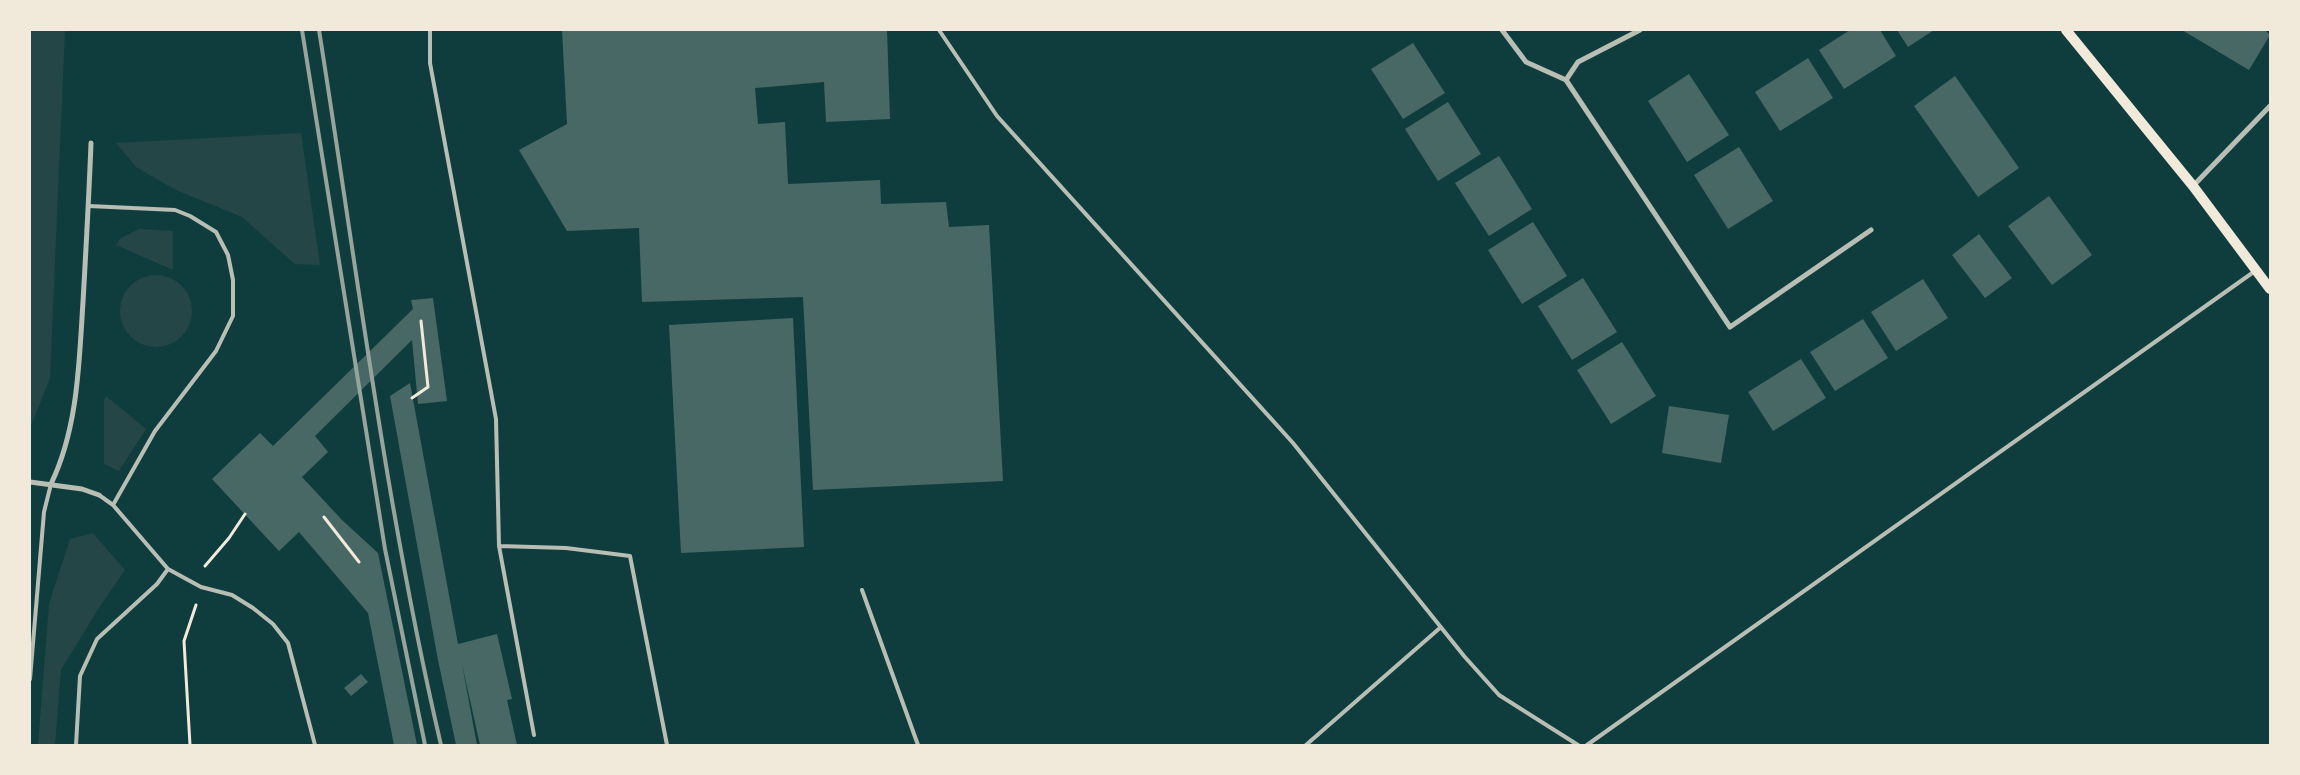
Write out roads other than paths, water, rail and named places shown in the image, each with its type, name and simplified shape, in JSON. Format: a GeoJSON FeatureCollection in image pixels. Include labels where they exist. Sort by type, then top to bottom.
{"type":"FeatureCollection","features":[{"type":"Feature","properties":{"kind":"main road"},"geometry":{"type":"LineString","coordinates":[[2066,30],[2193,186],[2270,289]]}},
{"type":"Feature","properties":{"kind":"street"},"geometry":{"type":"LineString","coordinates":[[1502,30],[1526,62],[1566,80],[1730,327],[1871,230]]}},
{"type":"Feature","properties":{"kind":"street"},"geometry":{"type":"LineString","coordinates":[[1566,80],[1578,62],[1640,30]]}},
{"type":"Feature","properties":{"kind":"street"},"geometry":{"type":"LineString","coordinates":[[2193,186],[2270,106]]}},
{"type":"Feature","properties":{"kind":"street"},"geometry":{"type":"LineString","coordinates":[[51,484],[60,464],[75,402],[89,206],[91,143]]}},
{"type":"Feature","properties":{"kind":"street"},"geometry":{"type":"LineString","coordinates":[[30,482],[82,489],[99,495]]}},
{"type":"Feature","properties":{"kind":"lane"},"geometry":{"type":"LineString","coordinates":[[430,30],[430,63],[496,419],[499,546],[534,735]]}},
{"type":"Feature","properties":{"kind":"lane"},"geometry":{"type":"LineString","coordinates":[[939,30],[998,116],[1293,442],[1441,627],[1499,695],[1578,745]]}},
{"type":"Feature","properties":{"kind":"lane"},"geometry":{"type":"LineString","coordinates":[[89,206],[175,210],[190,216],[216,232],[228,255],[233,280],[233,316],[216,351],[155,430],[113,505]]}},
{"type":"Feature","properties":{"kind":"lane"},"geometry":{"type":"LineString","coordinates":[[1586,745],[2256,270]]}},
{"type":"Feature","properties":{"kind":"lane"},"geometry":{"type":"LineString","coordinates":[[30,679],[44,512],[51,484]]}},
{"type":"Feature","properties":{"kind":"lane"},"geometry":{"type":"LineString","coordinates":[[99,495],[113,505],[168,569],[201,587],[232,595],[253,608],[273,624],[288,643],[315,745]]}},
{"type":"Feature","properties":{"kind":"lane"},"geometry":{"type":"LineString","coordinates":[[499,546],[566,548],[630,556],[667,745]]}},
{"type":"Feature","properties":{"kind":"lane"},"geometry":{"type":"LineString","coordinates":[[76,745],[80,676],[97,639],[157,584],[168,569]]}},
{"type":"Feature","properties":{"kind":"lane"},"geometry":{"type":"LineString","coordinates":[[862,590],[918,745]]}},
{"type":"Feature","properties":{"kind":"lane"},"geometry":{"type":"LineString","coordinates":[[1306,745],[1441,627]]}},
{"type":"Feature","properties":{"kind":"railway"},"geometry":{"type":"LineString","coordinates":[[302,30],[385,549],[425,745]]}},
{"type":"Feature","properties":{"kind":"railway"},"geometry":{"type":"LineString","coordinates":[[319,30],[388,479],[404,568],[441,745]]}}]}
